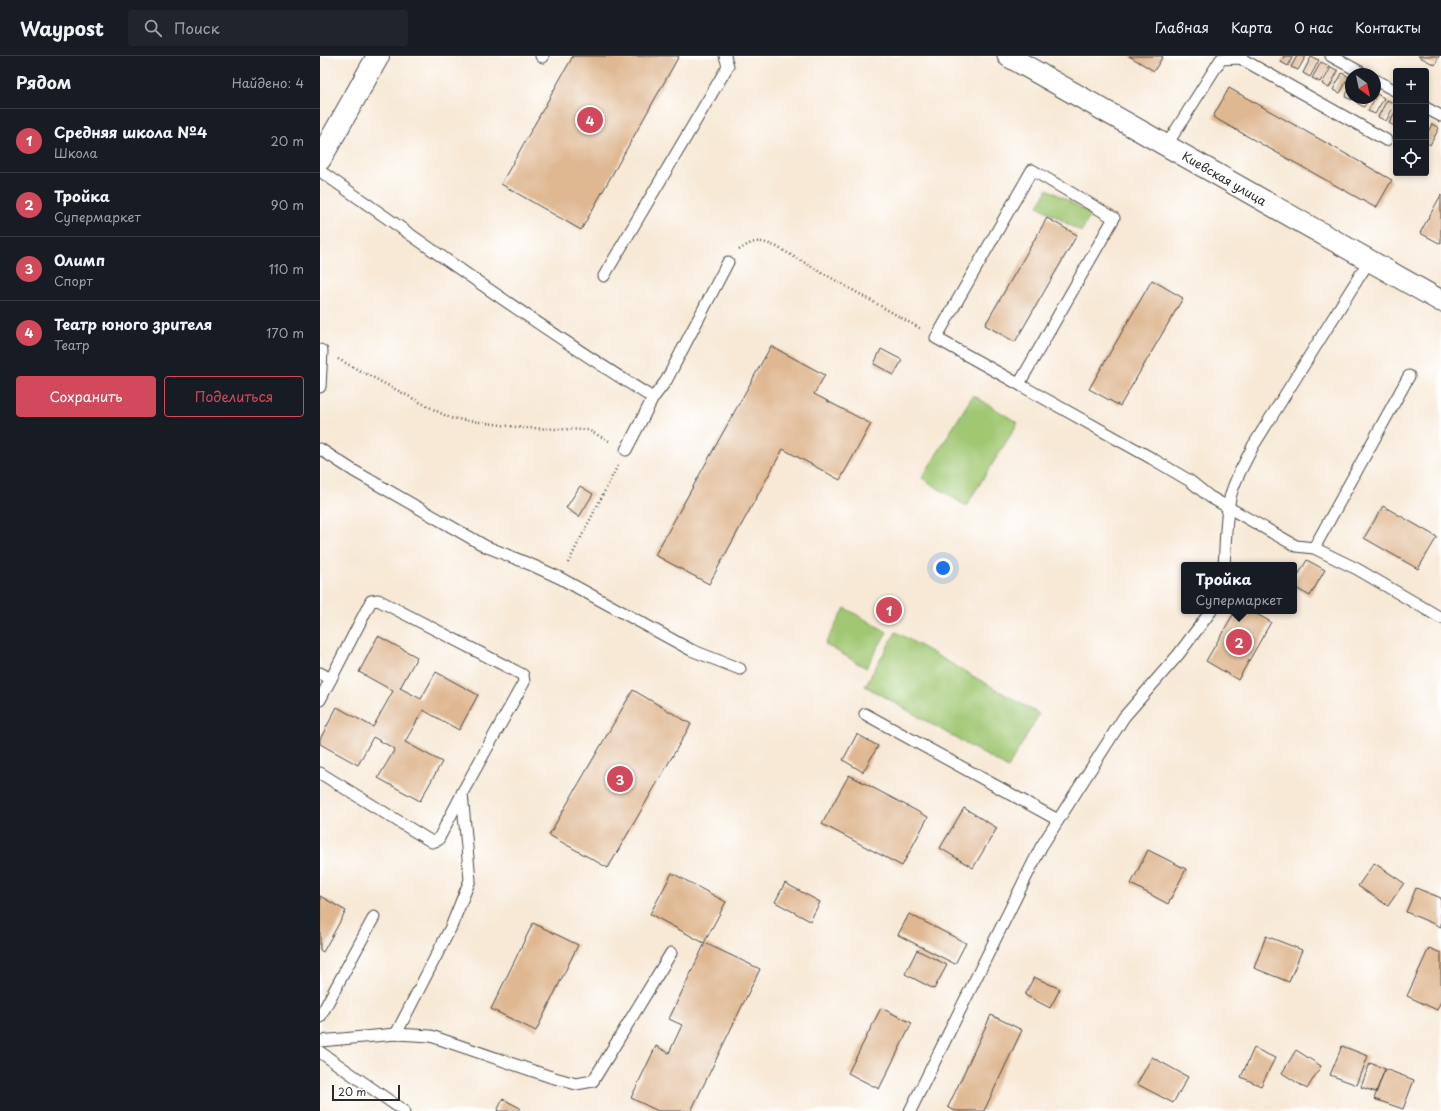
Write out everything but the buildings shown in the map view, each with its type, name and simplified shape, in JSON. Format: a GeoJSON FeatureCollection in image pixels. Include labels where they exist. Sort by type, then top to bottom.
{"type":"FeatureCollection","features":[{"type":"Feature","properties":{"kind":"street"},"geometry":{"type":"LineString","coordinates":[[320,159],[378,56]]}},
{"type":"Feature","properties":{"kind":"street","name":"Киевская улица"},"geometry":{"type":"LineString","coordinates":[[1008,56],[1441,301]]}},
{"type":"Feature","properties":{"kind":"lane"},"geometry":{"type":"LineString","coordinates":[[604,276],[728,66],[725,56]]}},
{"type":"Feature","properties":{"kind":"lane"},"geometry":{"type":"LineString","coordinates":[[1331,56],[1353,68]]}},
{"type":"Feature","properties":{"kind":"lane"},"geometry":{"type":"LineString","coordinates":[[1166,146],[1221,59],[1240,58],[1386,140]]}},
{"type":"Feature","properties":{"kind":"lane"},"geometry":{"type":"LineString","coordinates":[[1381,83],[1393,89]]}},
{"type":"Feature","properties":{"kind":"lane"},"geometry":{"type":"LineString","coordinates":[[1429,110],[1441,116]]}},
{"type":"Feature","properties":{"kind":"lane"},"geometry":{"type":"LineString","coordinates":[[1019,384],[1114,218],[1032,170],[936,338],[1151,458],[1190,481],[1210,497],[1296,546],[1314,548],[1357,569],[1441,618]]}},
{"type":"Feature","properties":{"kind":"lane"},"geometry":{"type":"LineString","coordinates":[[320,171],[490,291],[599,365],[653,398]]}},
{"type":"Feature","properties":{"kind":"lane"},"geometry":{"type":"LineString","coordinates":[[1224,562],[1229,508],[1234,486],[1253,446],[1369,261]]}},
{"type":"Feature","properties":{"kind":"lane"},"geometry":{"type":"LineString","coordinates":[[626,450],[653,398],[666,381],[728,262]]}},
{"type":"Feature","properties":{"kind":"lane"},"geometry":{"type":"LineString","coordinates":[[320,387],[321,350]]}},
{"type":"Feature","properties":{"kind":"lane"},"geometry":{"type":"LineString","coordinates":[[1314,548],[1409,376]]}},
{"type":"Feature","properties":{"kind":"lane"},"geometry":{"type":"LineString","coordinates":[[320,449],[354,471],[485,546],[560,578],[691,650],[740,669]]}},
{"type":"Feature","properties":{"kind":"lane"},"geometry":{"type":"LineString","coordinates":[[320,700],[371,601],[378,600],[523,675],[524,682],[462,793],[438,840],[432,842],[320,773]]}},
{"type":"Feature","properties":{"kind":"lane"},"geometry":{"type":"LineString","coordinates":[[910,1111],[1041,847],[1124,717],[1178,655],[1209,614]]}},
{"type":"Feature","properties":{"kind":"lane"},"geometry":{"type":"LineString","coordinates":[[320,673],[331,679]]}},
{"type":"Feature","properties":{"kind":"lane"},"geometry":{"type":"LineString","coordinates":[[865,714],[1058,820]]}},
{"type":"Feature","properties":{"kind":"lane"},"geometry":{"type":"LineString","coordinates":[[396,1034],[451,927],[470,880],[462,793]]}},
{"type":"Feature","properties":{"kind":"lane"},"geometry":{"type":"LineString","coordinates":[[320,1017],[374,917]]}},
{"type":"Feature","properties":{"kind":"lane"},"geometry":{"type":"LineString","coordinates":[[320,1041],[396,1034],[431,1036],[551,1077],[576,1084],[593,1081],[671,953]]}},
{"type":"Feature","properties":{"kind":"lane"},"geometry":{"type":"LineString","coordinates":[[320,1052],[404,1111]]}},
{"type":"Feature","properties":{"kind":"path"},"geometry":{"type":"LineString","coordinates":[[728,262],[751,242],[764,242],[777,247],[936,338]]}},
{"type":"Feature","properties":{"kind":"path"},"geometry":{"type":"LineString","coordinates":[[321,350],[450,418],[524,428],[588,430],[626,450],[560,578]]}},
{"type":"Feature","properties":{"kind":"green space"},"geometry":{"type":"Polygon","coordinates":[[[1048,189],[1091,214],[1081,232],[1038,206],[1048,189]]]}},
{"type":"Feature","properties":{"kind":"green space"},"geometry":{"type":"Polygon","coordinates":[[[973,395],[1018,423],[966,506],[922,478],[973,395]]]}},
{"type":"Feature","properties":{"kind":"green space"},"geometry":{"type":"Polygon","coordinates":[[[845,608],[887,632],[866,668],[825,644],[845,608]]]}},
{"type":"Feature","properties":{"kind":"green space"},"geometry":{"type":"Polygon","coordinates":[[[896,632],[1039,714],[1008,768],[865,686],[896,632]]]}},
{"type":"Feature","properties":{"kind":"place","name":"Театр юного зрителя"},"geometry":{"type":"Point","coordinates":[590,120]}},
{"type":"Feature","properties":{"kind":"place","name":"Средняя школа №4"},"geometry":{"type":"Point","coordinates":[889,610]}},
{"type":"Feature","properties":{"kind":"place","name":"Тройка"},"geometry":{"type":"Point","coordinates":[1239,642]}},
{"type":"Feature","properties":{"kind":"place","name":"Олимп"},"geometry":{"type":"Point","coordinates":[620,779]}}]}
